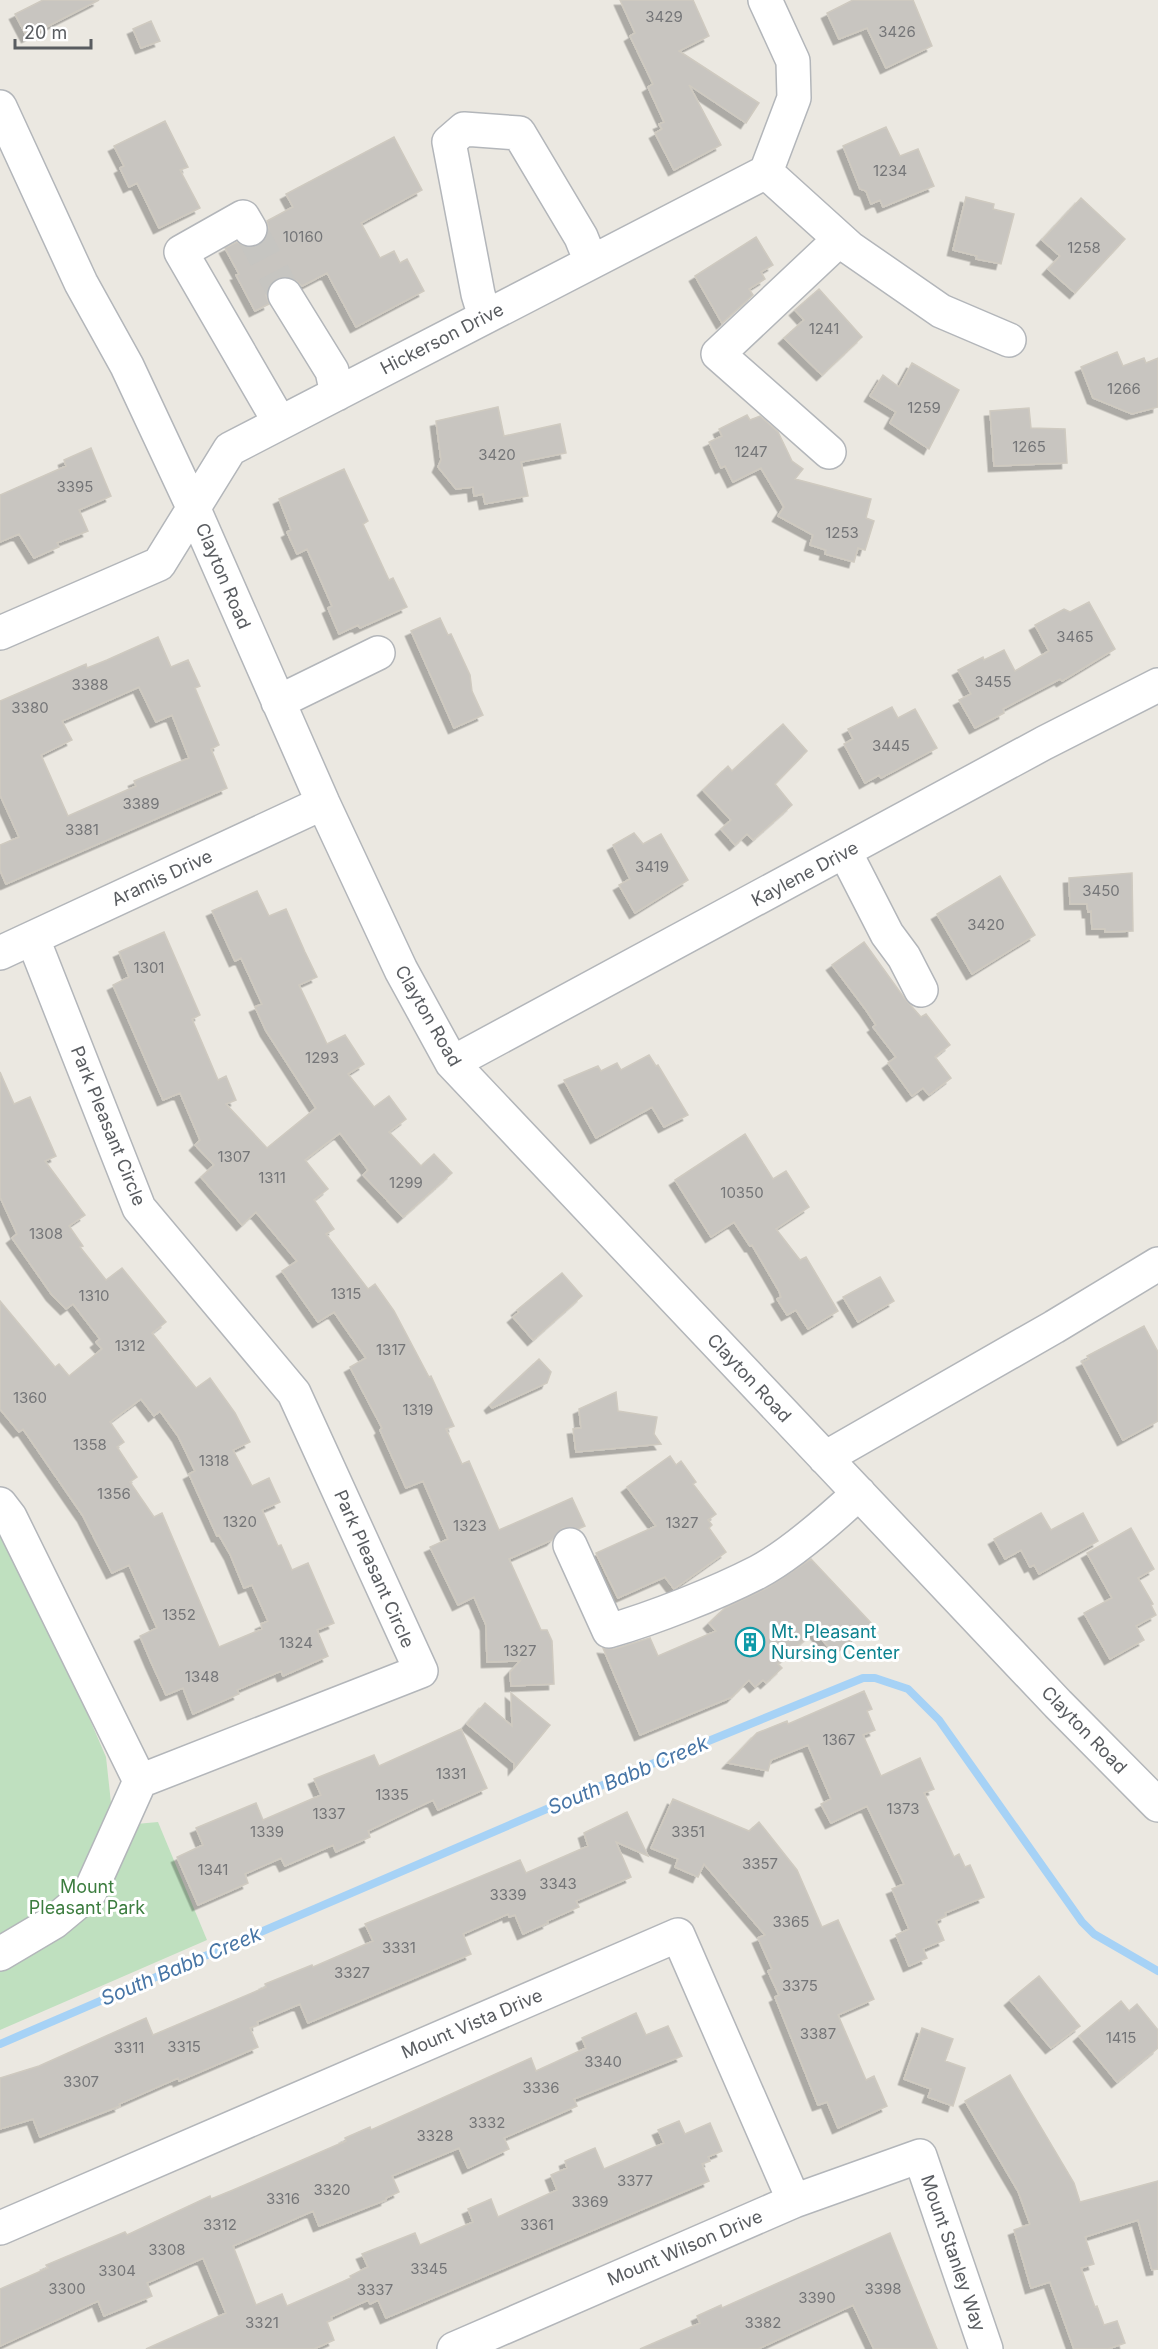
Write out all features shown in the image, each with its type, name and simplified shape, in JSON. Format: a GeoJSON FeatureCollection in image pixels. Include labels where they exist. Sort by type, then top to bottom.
{"type":"FeatureCollection","features":[{"type":"Feature","properties":{"kind":"street"},"geometry":{"type":"LineString","coordinates":[[765,0],[793,61],[794,98],[766,172],[840,239],[941,311],[1009,340]]}},
{"type":"Feature","properties":{"kind":"street","name":"Clayton Road"},"geometry":{"type":"LineString","coordinates":[[0,107],[81,283],[127,366],[193,507],[322,802],[401,970],[452,1063],[859,1493],[1147,1778],[1158,1805]]}},
{"type":"Feature","properties":{"kind":"street"},"geometry":{"type":"LineString","coordinates":[[485,317],[478,294],[449,142],[464,129],[519,133],[582,237],[591,262]]}},
{"type":"Feature","properties":{"kind":"street","name":"Hickerson Drive"},"geometry":{"type":"LineString","coordinates":[[0,633],[159,564],[230,449],[766,172]]}},
{"type":"Feature","properties":{"kind":"street"},"geometry":{"type":"LineString","coordinates":[[250,229],[243,217],[181,252],[280,423]]}},
{"type":"Feature","properties":{"kind":"street"},"geometry":{"type":"LineString","coordinates":[[830,452],[718,354],[840,239]]}},
{"type":"Feature","properties":{"kind":"street"},"geometry":{"type":"LineString","coordinates":[[285,295],[332,371],[338,394]]}},
{"type":"Feature","properties":{"kind":"street"},"geometry":{"type":"LineString","coordinates":[[278,702],[378,652]]}},
{"type":"Feature","properties":{"kind":"street","name":"Kaylene Drive"},"geometry":{"type":"LineString","coordinates":[[452,1063],[1036,748],[1158,685]]}},
{"type":"Feature","properties":{"kind":"street","name":"Aramis Drive"},"geometry":{"type":"LineString","coordinates":[[0,953],[322,802]]}},
{"type":"Feature","properties":{"kind":"street"},"geometry":{"type":"LineString","coordinates":[[845,852],[887,934],[904,957],[921,990]]}},
{"type":"Feature","properties":{"kind":"street","name":"Park Pleasant Circle"},"geometry":{"type":"LineString","coordinates":[[33,939],[139,1208],[294,1393],[420,1671],[140,1781]]}},
{"type":"Feature","properties":{"kind":"street"},"geometry":{"type":"LineString","coordinates":[[825,1458],[1054,1327],[1158,1264]]}},
{"type":"Feature","properties":{"kind":"street"},"geometry":{"type":"LineString","coordinates":[[570,1545],[609,1631],[638,1622],[759,1571],[831,1518],[859,1493]]}},
{"type":"Feature","properties":{"kind":"street"},"geometry":{"type":"LineString","coordinates":[[0,1504],[10,1517],[140,1781],[90,1892],[54,1922],[0,1954]]}},
{"type":"Feature","properties":{"kind":"street","name":"Mount Vista Drive"},"geometry":{"type":"LineString","coordinates":[[0,2228],[678,1935],[794,2201]]}},
{"type":"Feature","properties":{"kind":"street","name":"Mount Wilson Drive"},"geometry":{"type":"LineString","coordinates":[[454,2349],[794,2201],[920,2156]]}},
{"type":"Feature","properties":{"kind":"street","name":"Mount Stanley Way"},"geometry":{"type":"LineString","coordinates":[[920,2156],[986,2349]]}},
{"type":"Feature","properties":{"kind":"green space","name":"Mount Pleasant Park"},"geometry":{"type":"Polygon","coordinates":[[[0,1535],[41,1606],[106,1757],[111,1803],[136,1824],[158,1822],[207,1940],[0,2030],[0,1535]]]}},
{"type":"Feature","properties":{"kind":"building"},"geometry":{"type":"Polygon","coordinates":[[[43,0],[99,0],[27,37],[15,14],[43,0]]]}},
{"type":"Feature","properties":{"kind":"building"},"geometry":{"type":"Polygon","coordinates":[[[620,0],[693,0],[709,36],[679,51],[759,103],[746,123],[689,85],[721,145],[674,170],[655,133],[662,129],[659,124],[664,122],[648,87],[653,84],[630,36],[635,33],[620,0]]]}},
{"type":"Feature","properties":{"kind":"building"},"geometry":{"type":"Polygon","coordinates":[[[853,0],[913,0],[932,46],[886,68],[867,28],[839,39],[827,13],[853,0]]]}},
{"type":"Feature","properties":{"kind":"building"},"geometry":{"type":"Polygon","coordinates":[[[151,21],[160,41],[141,48],[133,29],[151,21]]]}},
{"type":"Feature","properties":{"kind":"building"},"geometry":{"type":"Polygon","coordinates":[[[165,121],[188,167],[180,170],[200,208],[159,228],[137,183],[129,187],[120,168],[124,166],[114,146],[165,121]]]}},
{"type":"Feature","properties":{"kind":"building"},"geometry":{"type":"Polygon","coordinates":[[[886,127],[900,156],[918,149],[934,186],[883,207],[880,200],[871,204],[866,191],[860,189],[843,146],[886,127]]]}},
{"type":"Feature","properties":{"kind":"building"},"geometry":{"type":"Polygon","coordinates":[[[394,137],[422,190],[361,223],[380,258],[394,251],[400,263],[407,259],[424,291],[356,327],[327,273],[302,286],[294,279],[284,276],[276,279],[269,286],[266,295],[269,304],[255,311],[225,248],[237,242],[249,248],[260,245],[267,238],[269,230],[267,221],[293,207],[286,194],[394,137]]]}},
{"type":"Feature","properties":{"kind":"building"},"geometry":{"type":"Polygon","coordinates":[[[966,197],[994,204],[993,209],[1014,214],[1001,264],[976,259],[977,256],[953,250],[966,197]]]}},
{"type":"Feature","properties":{"kind":"building"},"geometry":{"type":"Polygon","coordinates":[[[1081,198],[1125,239],[1075,293],[1048,269],[1060,256],[1042,240],[1081,198]]]}},
{"type":"Feature","properties":{"kind":"building"},"geometry":{"type":"Polygon","coordinates":[[[756,237],[773,265],[761,272],[765,279],[749,289],[753,295],[722,323],[695,276],[756,237]]]}},
{"type":"Feature","properties":{"kind":"building"},"geometry":{"type":"Polygon","coordinates":[[[819,289],[862,337],[822,375],[784,338],[804,320],[795,310],[819,289]]]}},
{"type":"Feature","properties":{"kind":"building"},"geometry":{"type":"Polygon","coordinates":[[[1117,352],[1123,366],[1144,358],[1146,363],[1158,358],[1158,407],[1132,414],[1093,398],[1081,367],[1117,352]]]}},
{"type":"Feature","properties":{"kind":"building"},"geometry":{"type":"Polygon","coordinates":[[[912,363],[959,390],[929,449],[890,423],[896,412],[870,396],[883,375],[899,387],[912,363]]]}},
{"type":"Feature","properties":{"kind":"building"},"geometry":{"type":"Polygon","coordinates":[[[498,407],[504,436],[560,424],[566,453],[521,462],[528,496],[485,504],[483,494],[474,496],[473,487],[456,489],[438,467],[441,460],[436,421],[498,407]]]}},
{"type":"Feature","properties":{"kind":"building"},"geometry":{"type":"Polygon","coordinates":[[[1029,408],[1031,428],[1065,429],[1067,463],[994,466],[990,411],[1029,408]]]}},
{"type":"Feature","properties":{"kind":"building"},"geometry":{"type":"Polygon","coordinates":[[[747,415],[750,420],[760,416],[778,432],[792,461],[803,469],[795,479],[871,499],[866,518],[874,521],[865,550],[858,548],[854,562],[825,554],[826,550],[810,545],[813,535],[778,516],[784,507],[761,468],[733,482],[725,466],[721,468],[709,442],[722,436],[719,429],[747,415]]]}},
{"type":"Feature","properties":{"kind":"building"},"geometry":{"type":"Polygon","coordinates":[[[91,448],[111,496],[79,510],[88,531],[57,543],[59,547],[34,558],[19,534],[0,542],[0,495],[66,466],[64,460],[91,448]]]}},
{"type":"Feature","properties":{"kind":"building"},"geometry":{"type":"Polygon","coordinates":[[[344,469],[368,521],[363,524],[389,580],[393,578],[407,607],[360,628],[358,625],[339,634],[328,608],[332,606],[307,549],[297,554],[287,532],[291,530],[279,499],[344,469]]]}},
{"type":"Feature","properties":{"kind":"building"},"geometry":{"type":"Polygon","coordinates":[[[1089,602],[1115,649],[1062,681],[1060,679],[1003,709],[1004,713],[975,728],[959,700],[971,694],[958,670],[983,657],[984,660],[1004,650],[1015,671],[1049,651],[1035,625],[1064,609],[1070,612],[1089,602]]]}},
{"type":"Feature","properties":{"kind":"building"},"geometry":{"type":"Polygon","coordinates":[[[440,618],[448,635],[451,634],[470,675],[472,691],[483,715],[454,728],[411,631],[440,618]]]}},
{"type":"Feature","properties":{"kind":"building"},"geometry":{"type":"Polygon","coordinates":[[[158,637],[171,667],[188,660],[200,686],[195,688],[219,745],[211,749],[227,788],[6,884],[0,870],[0,845],[19,837],[0,795],[0,701],[86,664],[87,668],[158,637]],[[139,687],[62,721],[72,740],[41,755],[68,816],[136,786],[134,781],[189,758],[172,715],[156,722],[139,687]]]}},
{"type":"Feature","properties":{"kind":"building"},"geometry":{"type":"Polygon","coordinates":[[[892,707],[898,718],[915,709],[937,748],[881,778],[879,775],[865,783],[844,744],[853,739],[848,729],[892,707]]]}},
{"type":"Feature","properties":{"kind":"building"},"geometry":{"type":"Polygon","coordinates":[[[783,724],[807,751],[775,784],[792,805],[753,840],[747,834],[735,845],[721,829],[731,820],[703,790],[728,766],[732,771],[783,724]]]}},
{"type":"Feature","properties":{"kind":"building"},"geometry":{"type":"Polygon","coordinates":[[[634,833],[643,844],[661,834],[688,880],[635,913],[619,885],[630,879],[613,845],[634,833]]]}},
{"type":"Feature","properties":{"kind":"building"},"geometry":{"type":"Polygon","coordinates":[[[1132,873],[1133,931],[1105,932],[1105,929],[1092,929],[1091,911],[1088,912],[1087,904],[1070,904],[1069,878],[1132,873]]]}},
{"type":"Feature","properties":{"kind":"building"},"geometry":{"type":"Polygon","coordinates":[[[1000,876],[1035,935],[972,974],[937,914],[1000,876]]]}},
{"type":"Feature","properties":{"kind":"building"},"geometry":{"type":"Polygon","coordinates":[[[257,891],[269,916],[286,909],[317,977],[299,985],[327,1044],[345,1035],[364,1064],[348,1074],[374,1107],[389,1096],[406,1119],[389,1132],[421,1166],[434,1154],[452,1173],[403,1217],[363,1175],[368,1170],[340,1133],[305,1160],[328,1189],[314,1200],[334,1229],[326,1234],[368,1289],[375,1284],[394,1311],[429,1377],[431,1376],[454,1426],[446,1429],[462,1464],[469,1461],[499,1530],[572,1498],[585,1526],[578,1529],[563,1528],[552,1540],[509,1559],[541,1630],[547,1630],[552,1641],[554,1684],[511,1686],[510,1672],[520,1661],[487,1662],[486,1625],[474,1597],[458,1605],[430,1547],[448,1539],[423,1481],[406,1488],[380,1430],[382,1428],[350,1367],[366,1358],[334,1312],[318,1322],[282,1271],[297,1261],[256,1212],[242,1225],[201,1177],[214,1165],[195,1145],[200,1140],[180,1093],[163,1100],[113,985],[129,977],[119,952],[164,932],[200,1015],[192,1019],[218,1080],[226,1076],[236,1100],[226,1104],[267,1148],[316,1108],[266,1031],[255,1007],[262,1004],[241,958],[235,961],[212,911],[257,891]]]}},
{"type":"Feature","properties":{"kind":"building"},"geometry":{"type":"Polygon","coordinates":[[[864,942],[905,999],[921,1017],[926,1014],[950,1045],[935,1057],[951,1078],[929,1095],[923,1088],[912,1096],[888,1063],[896,1057],[873,1027],[876,1025],[866,1010],[832,965],[864,942]]]}},
{"type":"Feature","properties":{"kind":"building"},"geometry":{"type":"Polygon","coordinates":[[[649,1055],[656,1066],[658,1065],[688,1115],[664,1127],[652,1107],[596,1138],[564,1080],[598,1066],[601,1071],[617,1063],[621,1070],[649,1055]]]}},
{"type":"Feature","properties":{"kind":"building"},"geometry":{"type":"Polygon","coordinates":[[[0,1072],[14,1104],[30,1097],[56,1156],[45,1161],[85,1215],[69,1226],[83,1246],[80,1247],[106,1280],[122,1268],[166,1322],[152,1333],[196,1388],[210,1378],[235,1413],[250,1442],[233,1450],[252,1486],[269,1478],[280,1502],[262,1510],[278,1546],[281,1545],[292,1570],[308,1563],[334,1623],[317,1630],[328,1656],[283,1676],[281,1671],[237,1690],[239,1694],[193,1714],[183,1688],[166,1695],[140,1636],[157,1628],[129,1565],[112,1573],[83,1516],[23,1429],[19,1432],[0,1409],[0,1301],[55,1367],[59,1364],[69,1376],[102,1349],[96,1342],[100,1339],[73,1304],[66,1309],[52,1295],[12,1238],[17,1234],[0,1197],[0,1072]],[[141,1399],[110,1422],[124,1442],[117,1447],[137,1477],[130,1482],[154,1517],[162,1513],[219,1647],[262,1629],[261,1624],[268,1621],[252,1585],[244,1588],[230,1554],[219,1535],[217,1536],[189,1474],[195,1471],[178,1436],[160,1411],[154,1416],[141,1399]]]}},
{"type":"Feature","properties":{"kind":"building"},"geometry":{"type":"Polygon","coordinates":[[[745,1134],[773,1179],[786,1171],[809,1207],[776,1229],[800,1260],[806,1257],[838,1311],[808,1329],[796,1310],[787,1315],[777,1299],[781,1297],[779,1291],[752,1245],[750,1246],[734,1222],[711,1237],[675,1180],[745,1134]]]}},
{"type":"Feature","properties":{"kind":"building"},"geometry":{"type":"Polygon","coordinates":[[[562,1273],[582,1296],[533,1340],[513,1317],[519,1312],[517,1310],[562,1273]]]}},
{"type":"Feature","properties":{"kind":"building"},"geometry":{"type":"Polygon","coordinates":[[[880,1277],[894,1301],[858,1322],[843,1297],[880,1277]]]}},
{"type":"Feature","properties":{"kind":"building"},"geometry":{"type":"Polygon","coordinates":[[[1144,1326],[1158,1352],[1158,1421],[1123,1440],[1082,1362],[1089,1359],[1087,1356],[1144,1326]]]}},
{"type":"Feature","properties":{"kind":"building"},"geometry":{"type":"Polygon","coordinates":[[[539,1359],[551,1372],[547,1383],[492,1408],[490,1405],[539,1359]]]}},
{"type":"Feature","properties":{"kind":"building"},"geometry":{"type":"Polygon","coordinates":[[[616,1392],[618,1411],[657,1417],[654,1434],[661,1444],[576,1452],[573,1429],[581,1428],[579,1409],[616,1392]]]}},
{"type":"Feature","properties":{"kind":"building"},"geometry":{"type":"Polygon","coordinates":[[[670,1456],[676,1465],[681,1461],[696,1482],[693,1484],[716,1514],[708,1520],[712,1525],[709,1528],[726,1552],[674,1589],[665,1577],[618,1598],[596,1553],[656,1526],[627,1487],[670,1456]]]}},
{"type":"Feature","properties":{"kind":"building"},"geometry":{"type":"Polygon","coordinates":[[[1041,1513],[1051,1530],[1083,1513],[1098,1541],[1039,1574],[1034,1565],[1030,1567],[1021,1550],[1005,1559],[994,1539],[1041,1513]]]}},
{"type":"Feature","properties":{"kind":"building"},"geometry":{"type":"Polygon","coordinates":[[[1131,1528],[1154,1569],[1138,1578],[1153,1604],[1151,1605],[1156,1615],[1136,1626],[1144,1640],[1110,1659],[1084,1613],[1112,1598],[1087,1553],[1131,1528]]]}},
{"type":"Feature","properties":{"kind":"building","name":"Mt. Pleasant Nursing Center"},"geometry":{"type":"Polygon","coordinates":[[[811,1559],[872,1624],[834,1653],[814,1631],[778,1664],[782,1668],[766,1683],[763,1680],[755,1687],[749,1680],[732,1697],[640,1735],[603,1648],[614,1649],[650,1638],[658,1656],[716,1631],[709,1623],[725,1608],[767,1588],[811,1559]]]}},
{"type":"Feature","properties":{"kind":"building"},"geometry":{"type":"Polygon","coordinates":[[[864,1691],[872,1709],[867,1711],[875,1730],[863,1735],[881,1776],[920,1758],[934,1789],[924,1793],[954,1857],[959,1854],[965,1867],[970,1865],[984,1897],[945,1913],[946,1916],[936,1921],[944,1940],[923,1949],[927,1958],[909,1966],[896,1935],[909,1929],[892,1889],[904,1884],[867,1806],[831,1823],[821,1804],[831,1799],[808,1745],[771,1760],[768,1771],[728,1763],[757,1733],[787,1721],[788,1724],[864,1691]]]}},
{"type":"Feature","properties":{"kind":"building"},"geometry":{"type":"Polygon","coordinates":[[[511,1693],[550,1725],[514,1769],[514,1763],[467,1724],[485,1703],[512,1726],[511,1693]]]}},
{"type":"Feature","properties":{"kind":"building"},"geometry":{"type":"Polygon","coordinates":[[[461,1729],[487,1788],[438,1810],[433,1800],[368,1831],[370,1837],[336,1852],[333,1845],[285,1866],[281,1858],[245,1874],[248,1883],[198,1905],[177,1857],[203,1845],[196,1828],[256,1803],[263,1820],[321,1795],[314,1779],[374,1755],[379,1766],[461,1729]]]}},
{"type":"Feature","properties":{"kind":"building"},"geometry":{"type":"Polygon","coordinates":[[[673,1799],[749,1831],[759,1822],[797,1870],[822,1927],[838,1920],[874,1999],[838,2015],[866,2080],[874,2076],[887,2106],[838,2128],[827,2102],[818,2105],[775,1997],[779,1995],[768,1971],[772,1969],[758,1938],[765,1935],[704,1864],[698,1877],[675,1867],[678,1859],[651,1848],[673,1799]]]}},
{"type":"Feature","properties":{"kind":"building"},"geometry":{"type":"Polygon","coordinates":[[[627,1812],[648,1856],[616,1842],[631,1877],[576,1901],[579,1907],[547,1921],[548,1923],[523,1934],[515,1915],[509,1917],[508,1914],[463,1934],[471,1954],[308,2023],[300,2004],[257,2022],[258,2025],[250,2028],[258,2047],[179,2081],[178,2078],[119,2104],[120,2106],[40,2137],[33,2119],[0,2129],[0,2078],[39,2066],[146,2018],[153,2035],[266,1987],[265,1984],[312,1965],[313,1967],[373,1941],[365,1924],[520,1860],[526,1873],[588,1846],[584,1833],[627,1812]]]}},
{"type":"Feature","properties":{"kind":"building"},"geometry":{"type":"Polygon","coordinates":[[[1039,1976],[1080,2026],[1051,2048],[1010,2000],[1039,1976]]]}},
{"type":"Feature","properties":{"kind":"building"},"geometry":{"type":"Polygon","coordinates":[[[1121,2001],[1129,2011],[1137,2004],[1158,2030],[1158,2048],[1117,2082],[1079,2036],[1121,2001]]]}},
{"type":"Feature","properties":{"kind":"building"},"geometry":{"type":"Polygon","coordinates":[[[636,2013],[646,2035],[668,2026],[682,2056],[574,2099],[577,2106],[504,2138],[509,2149],[468,2168],[459,2148],[392,2176],[399,2192],[386,2200],[319,2226],[313,2211],[233,2246],[256,2305],[282,2294],[287,2306],[351,2278],[350,2276],[368,2267],[362,2254],[415,2233],[420,2245],[473,2222],[468,2209],[491,2199],[498,2217],[557,2190],[551,2175],[567,2168],[565,2161],[595,2148],[604,2169],[664,2143],[658,2130],[679,2121],[685,2134],[710,2123],[722,2151],[708,2157],[710,2161],[702,2164],[709,2181],[386,2318],[378,2300],[370,2304],[368,2300],[331,2317],[332,2320],[327,2322],[334,2340],[314,2349],[146,2349],[226,2313],[203,2258],[147,2283],[152,2296],[104,2316],[98,2301],[0,2346],[0,2289],[48,2268],[46,2265],[125,2232],[127,2235],[210,2196],[211,2199],[233,2190],[346,2141],[345,2138],[370,2127],[371,2130],[531,2058],[536,2071],[586,2048],[582,2038],[636,2013]]]}},
{"type":"Feature","properties":{"kind":"building"},"geometry":{"type":"Polygon","coordinates":[[[922,2028],[953,2039],[945,2061],[965,2068],[953,2106],[928,2097],[931,2089],[904,2079],[922,2028]]]}},
{"type":"Feature","properties":{"kind":"building"},"geometry":{"type":"Polygon","coordinates":[[[1010,2075],[1074,2183],[1080,2202],[1158,2181],[1158,2269],[1152,2270],[1138,2220],[1085,2237],[1094,2264],[1081,2268],[1095,2307],[1097,2306],[1104,2325],[1117,2321],[1125,2343],[1108,2349],[1074,2349],[1050,2282],[1031,2288],[1014,2230],[1030,2224],[1018,2191],[965,2101],[1010,2075]]]}},
{"type":"Feature","properties":{"kind":"building"},"geometry":{"type":"Polygon","coordinates":[[[890,2233],[937,2349],[874,2349],[853,2305],[758,2349],[640,2349],[700,2323],[697,2316],[721,2305],[722,2308],[890,2233]]]}},
{"type":"Feature","properties":{"kind":"waterway","name":"South Babb Creek"},"geometry":{"type":"LineString","coordinates":[[0,2044],[647,1766],[863,1678],[875,1678],[908,1689],[939,1720],[1082,1922],[1094,1934],[1158,1971]]}},
{"type":"Feature","properties":{"kind":"tunnel"},"geometry":{"type":"LineString","coordinates":[[250,229],[285,295]]}},
{"type":"Feature","properties":{"kind":"place","name":"Mt. Pleasant Nursing Center"},"geometry":{"type":"Point","coordinates":[750,1642]}}]}
